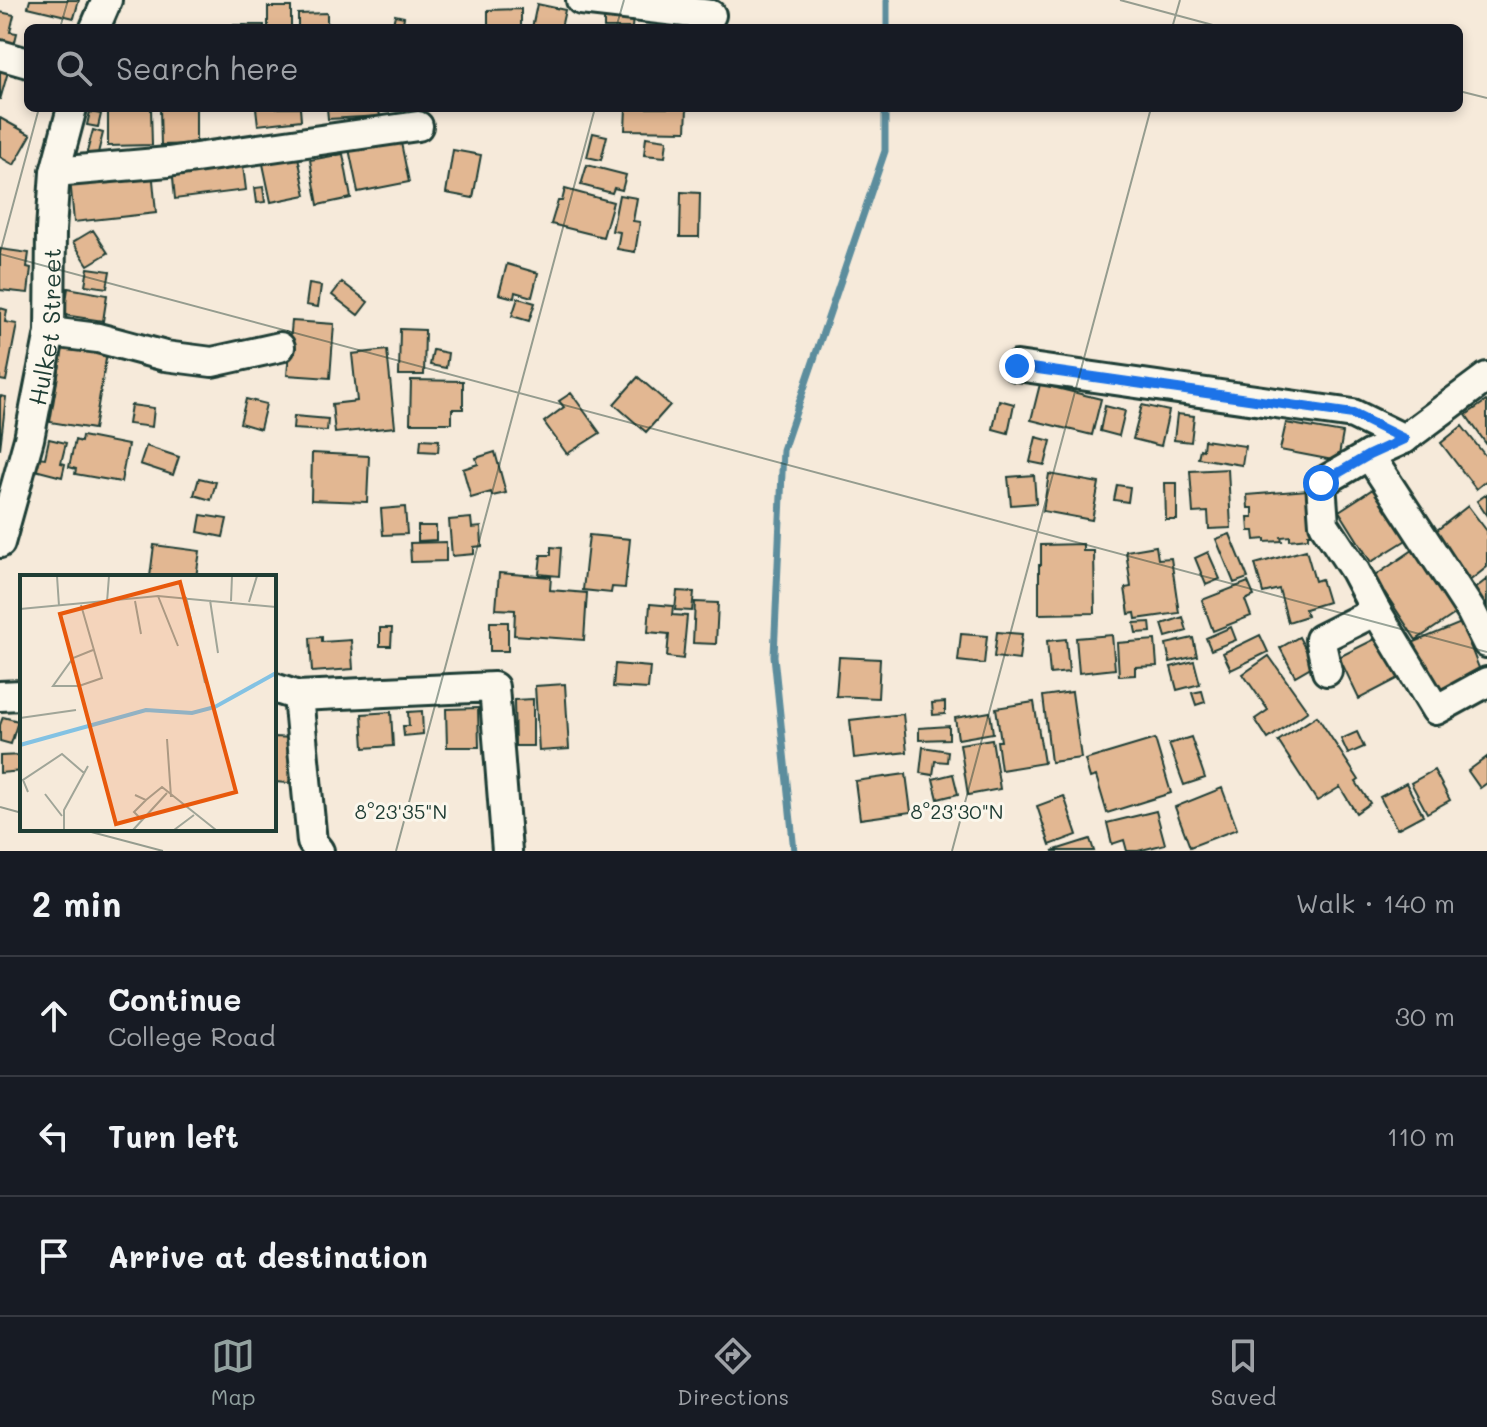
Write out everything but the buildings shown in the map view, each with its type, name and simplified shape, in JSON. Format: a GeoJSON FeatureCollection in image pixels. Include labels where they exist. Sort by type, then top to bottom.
{"type":"FeatureCollection","features":[{"type":"Feature","properties":{"kind":"street"},"geometry":{"type":"LineString","coordinates":[[97,24],[107,0]]}},
{"type":"Feature","properties":{"kind":"street"},"geometry":{"type":"LineString","coordinates":[[581,0],[711,15]]}},
{"type":"Feature","properties":{"kind":"street"},"geometry":{"type":"LineString","coordinates":[[0,55],[24,62]]}},
{"type":"Feature","properties":{"kind":"street","name":"Hulket Street"},"geometry":{"type":"LineString","coordinates":[[2,524],[29,439],[50,332],[55,172],[71,112]]}},
{"type":"Feature","properties":{"kind":"street"},"geometry":{"type":"LineString","coordinates":[[55,172],[168,162],[418,126]]}},
{"type":"Feature","properties":{"kind":"street"},"geometry":{"type":"LineString","coordinates":[[50,332],[98,338],[165,356],[212,362],[280,347]]}},
{"type":"Feature","properties":{"kind":"street"},"geometry":{"type":"LineString","coordinates":[[1017,366],[1353,414],[1404,439]]}},
{"type":"Feature","properties":{"kind":"street"},"geometry":{"type":"LineString","coordinates":[[1487,377],[1404,439],[1321,483],[1324,524],[1436,710],[1487,682]]}},
{"type":"Feature","properties":{"kind":"street"},"geometry":{"type":"LineString","coordinates":[[1369,455],[1471,611],[1487,643]]}},
{"type":"Feature","properties":{"kind":"street"},"geometry":{"type":"LineString","coordinates":[[1327,671],[1320,639],[1376,611]]}},
{"type":"Feature","properties":{"kind":"street"},"geometry":{"type":"LineString","coordinates":[[319,851],[312,842],[286,692],[494,687],[507,851]]}},
{"type":"Feature","properties":{"kind":"street"},"geometry":{"type":"LineString","coordinates":[[0,696],[20,695]]}},
{"type":"Feature","properties":{"kind":"waterway"},"geometry":{"type":"LineString","coordinates":[[887,0],[887,24]]}},
{"type":"Feature","properties":{"kind":"waterway"},"geometry":{"type":"LineString","coordinates":[[794,851],[774,656],[783,450],[885,151],[885,112]]}},
{"type":"Feature","properties":{"kind":"route"},"geometry":{"type":"LineString","coordinates":[[1017,366],[1353,414],[1404,439],[1321,483]]}}]}
